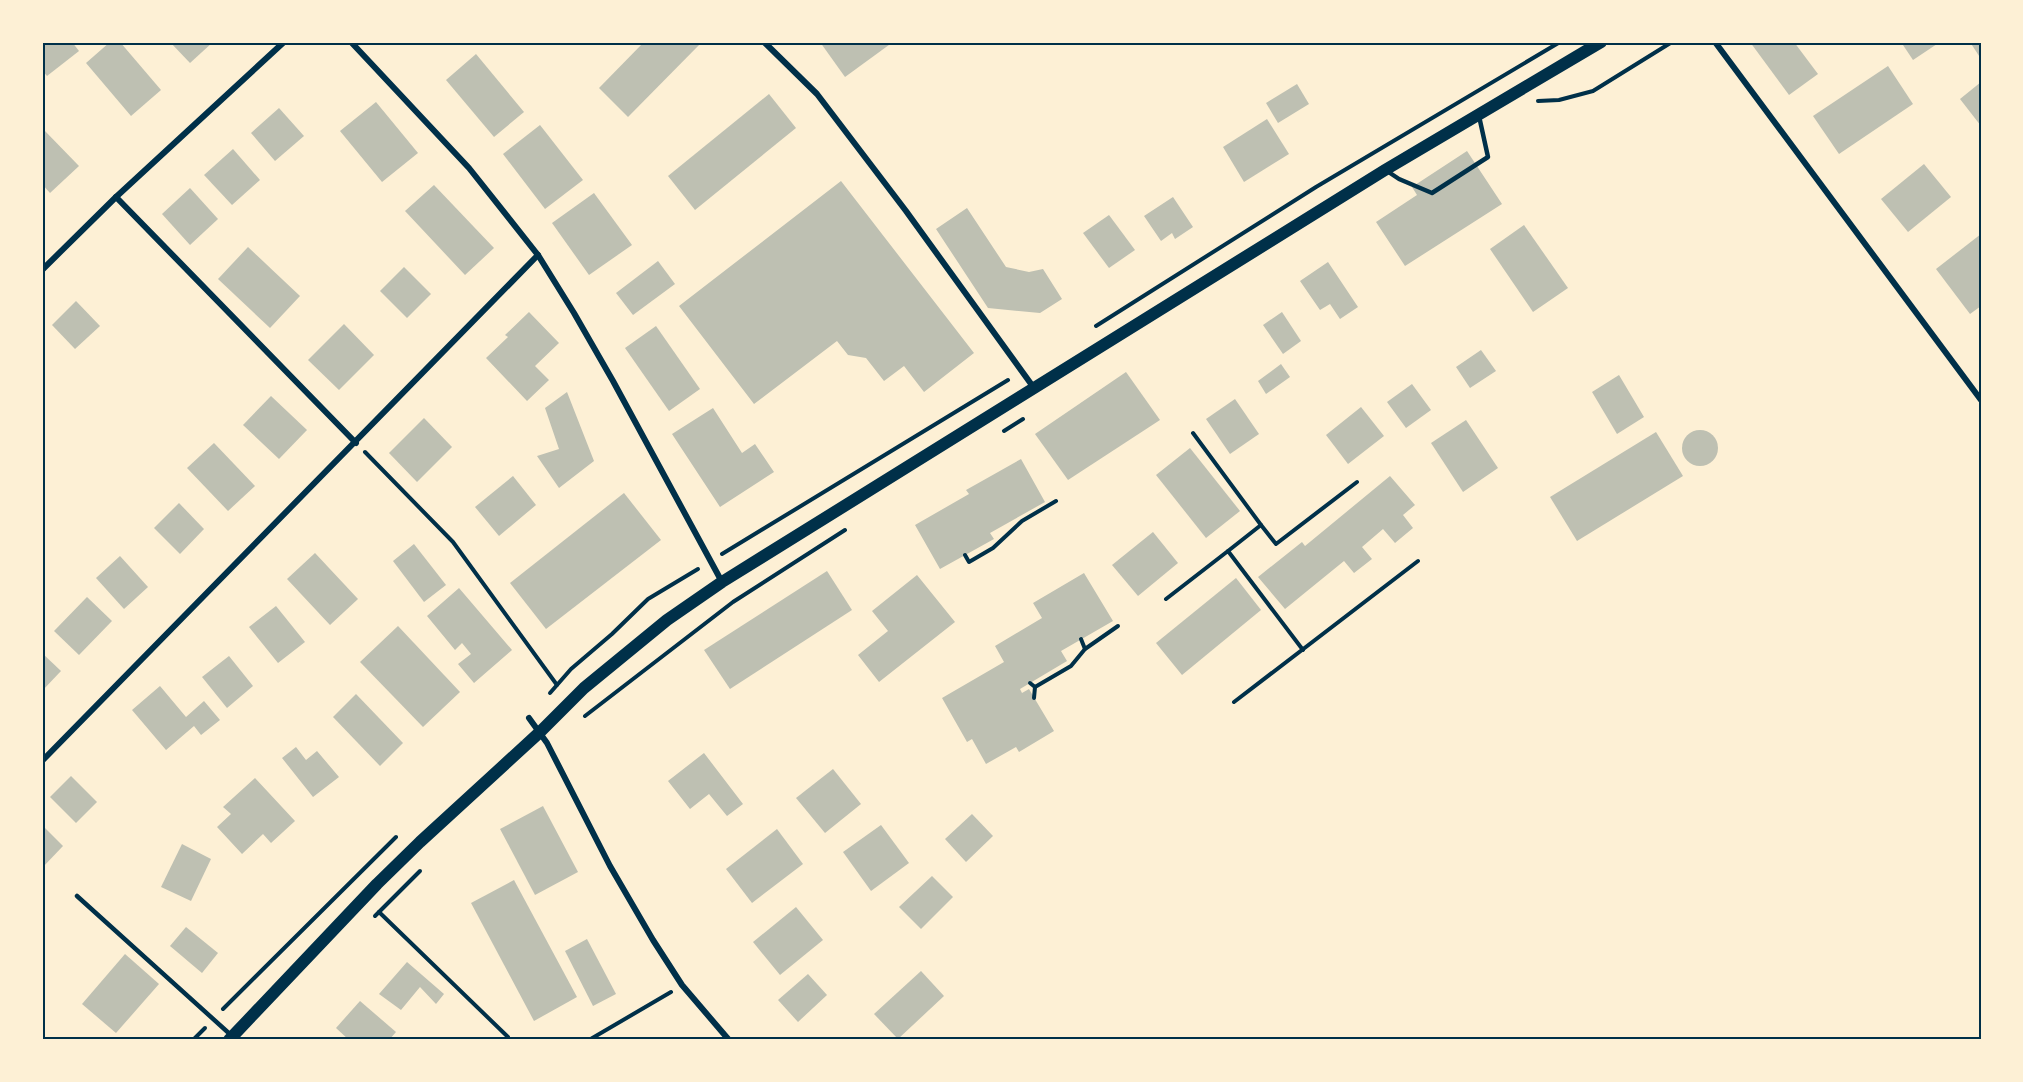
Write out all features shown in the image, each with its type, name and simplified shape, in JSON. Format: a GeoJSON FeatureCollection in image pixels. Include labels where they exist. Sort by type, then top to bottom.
{"type":"FeatureCollection","features":[{"type":"Feature","properties":{"kind":"main road"},"geometry":{"type":"LineString","coordinates":[[231,1038],[420,842],[540,732],[584,688],[667,620],[722,582],[1385,170],[1601,42]]}},
{"type":"Feature","properties":{"kind":"street"},"geometry":{"type":"LineString","coordinates":[[42,270],[275,45],[284,42]]}},
{"type":"Feature","properties":{"kind":"street"},"geometry":{"type":"LineString","coordinates":[[351,42],[469,168],[538,255],[574,313],[722,582]]}},
{"type":"Feature","properties":{"kind":"street"},"geometry":{"type":"LineString","coordinates":[[764,42],[817,94],[906,211],[1034,389]]}},
{"type":"Feature","properties":{"kind":"street"},"geometry":{"type":"LineString","coordinates":[[1715,42],[1981,400]]}},
{"type":"Feature","properties":{"kind":"street"},"geometry":{"type":"LineString","coordinates":[[116,198],[356,442]]}},
{"type":"Feature","properties":{"kind":"street"},"geometry":{"type":"LineString","coordinates":[[42,761],[538,255]]}},
{"type":"Feature","properties":{"kind":"street"},"geometry":{"type":"LineString","coordinates":[[529,718],[540,732],[610,866],[682,985],[729,1040]]}},
{"type":"Feature","properties":{"kind":"lane"},"geometry":{"type":"LineString","coordinates":[[1385,170],[1399,179],[1432,193],[1488,157],[1479,113]]}},
{"type":"Feature","properties":{"kind":"lane"},"geometry":{"type":"LineString","coordinates":[[77,896],[231,1038]]}},
{"type":"Feature","properties":{"kind":"path"},"geometry":{"type":"LineString","coordinates":[[1093,327],[1316,187],[1560,42]]}},
{"type":"Feature","properties":{"kind":"path"},"geometry":{"type":"LineString","coordinates":[[1535,101],[1559,100],[1593,91],[1672,42]]}},
{"type":"Feature","properties":{"kind":"path"},"geometry":{"type":"LineString","coordinates":[[571,669],[648,599],[1023,371]]}},
{"type":"Feature","properties":{"kind":"path"},"geometry":{"type":"LineString","coordinates":[[996,436],[1026,417]]}},
{"type":"Feature","properties":{"kind":"path"},"geometry":{"type":"LineString","coordinates":[[1193,433],[1276,544],[1357,482]]}},
{"type":"Feature","properties":{"kind":"path"},"geometry":{"type":"LineString","coordinates":[[356,442],[453,542],[557,685]]}},
{"type":"Feature","properties":{"kind":"path"},"geometry":{"type":"LineString","coordinates":[[965,555],[969,562],[993,548],[1021,519],[1056,501]]}},
{"type":"Feature","properties":{"kind":"path"},"geometry":{"type":"LineString","coordinates":[[1166,600],[1262,525]]}},
{"type":"Feature","properties":{"kind":"path"},"geometry":{"type":"LineString","coordinates":[[597,706],[733,602],[847,529]]}},
{"type":"Feature","properties":{"kind":"path"},"geometry":{"type":"LineString","coordinates":[[1228,551],[1303,650]]}},
{"type":"Feature","properties":{"kind":"path"},"geometry":{"type":"LineString","coordinates":[[1234,702],[1418,561]]}},
{"type":"Feature","properties":{"kind":"path"},"geometry":{"type":"LineString","coordinates":[[1035,687],[1071,666],[1085,649],[1118,626]]}},
{"type":"Feature","properties":{"kind":"path"},"geometry":{"type":"LineString","coordinates":[[1081,639],[1085,649]]}},
{"type":"Feature","properties":{"kind":"path"},"geometry":{"type":"LineString","coordinates":[[1029,683],[1035,687]]}},
{"type":"Feature","properties":{"kind":"path"},"geometry":{"type":"LineString","coordinates":[[1034,698],[1035,687]]}},
{"type":"Feature","properties":{"kind":"path"},"geometry":{"type":"LineString","coordinates":[[371,920],[421,870]]}},
{"type":"Feature","properties":{"kind":"path"},"geometry":{"type":"LineString","coordinates":[[379,912],[508,1037]]}},
{"type":"Feature","properties":{"kind":"path"},"geometry":{"type":"LineString","coordinates":[[589,1040],[682,985]]}},
{"type":"Feature","properties":{"kind":"building"},"geometry":{"type":"Polygon","coordinates":[[[42,42],[72,42],[79,51],[47,76],[42,70],[42,42]]]}},
{"type":"Feature","properties":{"kind":"building"},"geometry":{"type":"Polygon","coordinates":[[[110,42],[120,42],[161,90],[131,116],[86,63],[110,42]]]}},
{"type":"Feature","properties":{"kind":"building"},"geometry":{"type":"Polygon","coordinates":[[[170,42],[213,42],[190,63],[170,42]]]}},
{"type":"Feature","properties":{"kind":"building"},"geometry":{"type":"Polygon","coordinates":[[[644,42],[702,42],[628,117],[599,88],[644,42]]]}},
{"type":"Feature","properties":{"kind":"building"},"geometry":{"type":"Polygon","coordinates":[[[820,42],[893,42],[845,77],[820,42]]]}},
{"type":"Feature","properties":{"kind":"building"},"geometry":{"type":"Polygon","coordinates":[[[1750,42],[1794,42],[1818,74],[1789,95],[1750,42]]]}},
{"type":"Feature","properties":{"kind":"building"},"geometry":{"type":"Polygon","coordinates":[[[1901,42],[1940,42],[1913,60],[1901,42]]]}},
{"type":"Feature","properties":{"kind":"building"},"geometry":{"type":"Polygon","coordinates":[[[1970,42],[1981,42],[1981,59],[1970,42]]]}},
{"type":"Feature","properties":{"kind":"building"},"geometry":{"type":"Polygon","coordinates":[[[476,54],[524,112],[494,137],[446,80],[476,54]]]}},
{"type":"Feature","properties":{"kind":"building"},"geometry":{"type":"Polygon","coordinates":[[[1888,66],[1913,104],[1839,154],[1813,116],[1888,66]]]}},
{"type":"Feature","properties":{"kind":"building"},"geometry":{"type":"Polygon","coordinates":[[[1981,82],[1981,126],[1960,99],[1981,82]]]}},
{"type":"Feature","properties":{"kind":"building"},"geometry":{"type":"Polygon","coordinates":[[[1297,84],[1309,104],[1278,123],[1266,103],[1297,84]]]}},
{"type":"Feature","properties":{"kind":"building"},"geometry":{"type":"Polygon","coordinates":[[[769,94],[796,128],[695,210],[668,176],[769,94]]]}},
{"type":"Feature","properties":{"kind":"building"},"geometry":{"type":"Polygon","coordinates":[[[376,102],[418,153],[382,182],[340,131],[376,102]]]}},
{"type":"Feature","properties":{"kind":"building"},"geometry":{"type":"Polygon","coordinates":[[[279,108],[304,136],[275,161],[251,133],[279,108]]]}},
{"type":"Feature","properties":{"kind":"building"},"geometry":{"type":"Polygon","coordinates":[[[1267,119],[1289,154],[1244,182],[1223,147],[1267,119]]]}},
{"type":"Feature","properties":{"kind":"building"},"geometry":{"type":"Polygon","coordinates":[[[540,125],[583,180],[545,209],[503,154],[540,125]]]}},
{"type":"Feature","properties":{"kind":"building"},"geometry":{"type":"Polygon","coordinates":[[[44,130],[79,166],[50,193],[42,184],[42,132],[44,130]]]}},
{"type":"Feature","properties":{"kind":"building"},"geometry":{"type":"Polygon","coordinates":[[[233,149],[260,180],[232,205],[204,175],[233,149]]]}},
{"type":"Feature","properties":{"kind":"building"},"geometry":{"type":"Polygon","coordinates":[[[1467,151],[1502,204],[1405,266],[1376,222],[1417,195],[1412,187],[1467,151]]]}},
{"type":"Feature","properties":{"kind":"building"},"geometry":{"type":"Polygon","coordinates":[[[1924,164],[1951,197],[1908,232],[1881,199],[1924,164]]]}},
{"type":"Feature","properties":{"kind":"building"},"geometry":{"type":"Polygon","coordinates":[[[841,181],[974,353],[924,392],[904,366],[884,381],[866,358],[848,355],[837,341],[754,404],[679,306],[841,181]]]}},
{"type":"Feature","properties":{"kind":"building"},"geometry":{"type":"Polygon","coordinates":[[[434,185],[494,248],[465,275],[405,211],[434,185]]]}},
{"type":"Feature","properties":{"kind":"building"},"geometry":{"type":"Polygon","coordinates":[[[190,188],[218,219],[190,245],[162,214],[190,188]]]}},
{"type":"Feature","properties":{"kind":"building"},"geometry":{"type":"Polygon","coordinates":[[[594,193],[632,245],[589,275],[552,223],[594,193]]]}},
{"type":"Feature","properties":{"kind":"building"},"geometry":{"type":"Polygon","coordinates":[[[1173,197],[1193,227],[1175,239],[1172,233],[1161,241],[1144,216],[1173,197]]]}},
{"type":"Feature","properties":{"kind":"building"},"geometry":{"type":"Polygon","coordinates":[[[967,208],[1006,267],[1029,272],[1043,269],[1062,299],[1040,313],[988,308],[936,229],[967,208]]]}},
{"type":"Feature","properties":{"kind":"building"},"geometry":{"type":"Polygon","coordinates":[[[1109,215],[1135,250],[1109,268],[1083,233],[1109,215]]]}},
{"type":"Feature","properties":{"kind":"building"},"geometry":{"type":"Polygon","coordinates":[[[1524,225],[1568,288],[1533,312],[1490,249],[1524,225]]]}},
{"type":"Feature","properties":{"kind":"building"},"geometry":{"type":"Polygon","coordinates":[[[1981,234],[1981,306],[1970,314],[1936,269],[1981,234]]]}},
{"type":"Feature","properties":{"kind":"building"},"geometry":{"type":"Polygon","coordinates":[[[248,247],[300,296],[270,328],[218,279],[248,247]]]}},
{"type":"Feature","properties":{"kind":"building"},"geometry":{"type":"Polygon","coordinates":[[[658,261],[675,284],[633,315],[616,293],[658,261]]]}},
{"type":"Feature","properties":{"kind":"building"},"geometry":{"type":"Polygon","coordinates":[[[1328,262],[1358,307],[1340,319],[1330,304],[1320,310],[1300,281],[1328,262]]]}},
{"type":"Feature","properties":{"kind":"building"},"geometry":{"type":"Polygon","coordinates":[[[404,267],[431,294],[407,318],[380,291],[404,267]]]}},
{"type":"Feature","properties":{"kind":"building"},"geometry":{"type":"Polygon","coordinates":[[[76,301],[100,326],[75,349],[52,325],[76,301]]]}},
{"type":"Feature","properties":{"kind":"building"},"geometry":{"type":"Polygon","coordinates":[[[529,312],[559,343],[535,366],[549,380],[527,401],[486,358],[508,337],[505,335],[529,312]]]}},
{"type":"Feature","properties":{"kind":"building"},"geometry":{"type":"Polygon","coordinates":[[[1282,312],[1301,341],[1283,354],[1263,325],[1282,312]]]}},
{"type":"Feature","properties":{"kind":"building"},"geometry":{"type":"Polygon","coordinates":[[[344,324],[374,355],[339,390],[308,360],[344,324]]]}},
{"type":"Feature","properties":{"kind":"building"},"geometry":{"type":"Polygon","coordinates":[[[656,326],[700,389],[669,411],[625,348],[656,326]]]}},
{"type":"Feature","properties":{"kind":"building"},"geometry":{"type":"Polygon","coordinates":[[[1481,350],[1496,371],[1470,388],[1456,367],[1481,350]]]}},
{"type":"Feature","properties":{"kind":"building"},"geometry":{"type":"Polygon","coordinates":[[[1281,364],[1290,377],[1266,394],[1258,381],[1281,364]]]}},
{"type":"Feature","properties":{"kind":"building"},"geometry":{"type":"Polygon","coordinates":[[[1126,372],[1160,420],[1068,480],[1035,434],[1126,372]]]}},
{"type":"Feature","properties":{"kind":"building"},"geometry":{"type":"Polygon","coordinates":[[[1619,375],[1644,417],[1617,434],[1592,392],[1619,375]]]}},
{"type":"Feature","properties":{"kind":"building"},"geometry":{"type":"Polygon","coordinates":[[[1412,384],[1431,410],[1406,428],[1387,402],[1412,384]]]}},
{"type":"Feature","properties":{"kind":"building"},"geometry":{"type":"Polygon","coordinates":[[[567,392],[594,461],[559,488],[537,456],[559,449],[545,408],[567,392]]]}},
{"type":"Feature","properties":{"kind":"building"},"geometry":{"type":"Polygon","coordinates":[[[271,396],[307,430],[279,459],[243,425],[271,396]]]}},
{"type":"Feature","properties":{"kind":"building"},"geometry":{"type":"Polygon","coordinates":[[[1235,399],[1259,434],[1230,454],[1206,419],[1235,399]]]}},
{"type":"Feature","properties":{"kind":"building"},"geometry":{"type":"Polygon","coordinates":[[[1361,407],[1384,436],[1348,464],[1326,435],[1361,407]]]}},
{"type":"Feature","properties":{"kind":"building"},"geometry":{"type":"Polygon","coordinates":[[[713,408],[742,453],[755,444],[774,472],[720,507],[672,434],[713,408]]]}},
{"type":"Feature","properties":{"kind":"building"},"geometry":{"type":"Polygon","coordinates":[[[424,418],[452,447],[417,482],[389,453],[424,418]]]}},
{"type":"Feature","properties":{"kind":"building"},"geometry":{"type":"Polygon","coordinates":[[[1466,420],[1498,468],[1463,492],[1431,443],[1466,420]]]}},
{"type":"Feature","properties":{"kind":"building"},"geometry":{"type":"Polygon","coordinates":[[[1700,430],[1712,436],[1718,448],[1712,460],[1700,466],[1688,460],[1682,448],[1688,436],[1700,430]]]}},
{"type":"Feature","properties":{"kind":"building"},"geometry":{"type":"Polygon","coordinates":[[[1656,432],[1683,476],[1577,541],[1550,497],[1656,432]]]}},
{"type":"Feature","properties":{"kind":"building"},"geometry":{"type":"Polygon","coordinates":[[[214,443],[255,486],[228,511],[187,468],[214,443]]]}},
{"type":"Feature","properties":{"kind":"building"},"geometry":{"type":"Polygon","coordinates":[[[1190,448],[1240,511],[1206,538],[1156,475],[1190,448]]]}},
{"type":"Feature","properties":{"kind":"building"},"geometry":{"type":"Polygon","coordinates":[[[1021,459],[1045,502],[990,533],[994,539],[940,569],[915,525],[969,494],[966,490],[1021,459]]]}},
{"type":"Feature","properties":{"kind":"building"},"geometry":{"type":"Polygon","coordinates":[[[513,476],[536,505],[499,536],[475,507],[513,476]]]}},
{"type":"Feature","properties":{"kind":"building"},"geometry":{"type":"Polygon","coordinates":[[[1390,476],[1415,505],[1403,515],[1413,528],[1395,543],[1383,529],[1362,547],[1372,559],[1354,573],[1344,561],[1285,609],[1258,577],[1302,542],[1305,546],[1390,476]]]}},
{"type":"Feature","properties":{"kind":"building"},"geometry":{"type":"Polygon","coordinates":[[[624,493],[661,540],[546,629],[510,583],[624,493]]]}},
{"type":"Feature","properties":{"kind":"building"},"geometry":{"type":"Polygon","coordinates":[[[179,503],[204,529],[180,554],[154,528],[179,503]]]}},
{"type":"Feature","properties":{"kind":"building"},"geometry":{"type":"Polygon","coordinates":[[[1153,532],[1178,563],[1138,596],[1112,565],[1153,532]]]}},
{"type":"Feature","properties":{"kind":"building"},"geometry":{"type":"Polygon","coordinates":[[[414,544],[446,585],[424,602],[393,561],[414,544]]]}},
{"type":"Feature","properties":{"kind":"building"},"geometry":{"type":"Polygon","coordinates":[[[315,553],[358,599],[330,625],[287,579],[315,553]]]}},
{"type":"Feature","properties":{"kind":"building"},"geometry":{"type":"Polygon","coordinates":[[[120,556],[148,587],[124,609],[96,578],[120,556]]]}},
{"type":"Feature","properties":{"kind":"building"},"geometry":{"type":"Polygon","coordinates":[[[827,571],[852,610],[730,689],[704,650],[827,571]]]}},
{"type":"Feature","properties":{"kind":"building"},"geometry":{"type":"Polygon","coordinates":[[[1084,573],[1113,621],[1061,651],[1067,661],[1020,689],[1022,693],[1029,689],[1054,731],[1019,752],[1016,747],[986,764],[972,739],[967,742],[942,698],[1004,662],[995,646],[1042,618],[1033,603],[1084,573]]]}},
{"type":"Feature","properties":{"kind":"building"},"geometry":{"type":"Polygon","coordinates":[[[917,575],[955,622],[879,682],[858,655],[888,631],[872,611],[917,575]]]}},
{"type":"Feature","properties":{"kind":"building"},"geometry":{"type":"Polygon","coordinates":[[[1236,578],[1261,610],[1182,675],[1156,643],[1236,578]]]}},
{"type":"Feature","properties":{"kind":"building"},"geometry":{"type":"Polygon","coordinates":[[[459,588],[512,650],[474,683],[458,664],[471,654],[462,643],[455,650],[427,616],[459,588]]]}},
{"type":"Feature","properties":{"kind":"building"},"geometry":{"type":"Polygon","coordinates":[[[87,597],[112,621],[79,655],[54,631],[87,597]]]}},
{"type":"Feature","properties":{"kind":"building"},"geometry":{"type":"Polygon","coordinates":[[[276,606],[305,642],[278,663],[249,627],[276,606]]]}},
{"type":"Feature","properties":{"kind":"building"},"geometry":{"type":"Polygon","coordinates":[[[398,626],[460,692],[423,727],[360,662],[398,626]]]}},
{"type":"Feature","properties":{"kind":"building"},"geometry":{"type":"Polygon","coordinates":[[[42,653],[61,671],[42,691],[42,653]]]}},
{"type":"Feature","properties":{"kind":"building"},"geometry":{"type":"Polygon","coordinates":[[[229,656],[253,686],[227,708],[202,677],[229,656]]]}},
{"type":"Feature","properties":{"kind":"building"},"geometry":{"type":"Polygon","coordinates":[[[160,686],[186,717],[204,701],[220,720],[201,735],[194,726],[166,750],[132,710],[160,686]]]}},
{"type":"Feature","properties":{"kind":"building"},"geometry":{"type":"Polygon","coordinates":[[[356,694],[403,743],[380,766],[333,717],[356,694]]]}},
{"type":"Feature","properties":{"kind":"building"},"geometry":{"type":"Polygon","coordinates":[[[296,747],[306,760],[317,751],[339,777],[313,797],[282,758],[296,747]]]}},
{"type":"Feature","properties":{"kind":"building"},"geometry":{"type":"Polygon","coordinates":[[[704,753],[743,804],[727,816],[709,794],[690,809],[668,781],[704,753]]]}},
{"type":"Feature","properties":{"kind":"building"},"geometry":{"type":"Polygon","coordinates":[[[833,769],[861,804],[825,833],[796,798],[833,769]]]}},
{"type":"Feature","properties":{"kind":"building"},"geometry":{"type":"Polygon","coordinates":[[[71,776],[97,802],[76,823],[50,797],[71,776]]]}},
{"type":"Feature","properties":{"kind":"building"},"geometry":{"type":"Polygon","coordinates":[[[255,778],[295,821],[271,843],[263,834],[242,854],[217,827],[231,814],[223,807],[255,778]]]}},
{"type":"Feature","properties":{"kind":"building"},"geometry":{"type":"Polygon","coordinates":[[[543,806],[578,872],[535,895],[500,829],[543,806]]]}},
{"type":"Feature","properties":{"kind":"building"},"geometry":{"type":"Polygon","coordinates":[[[972,814],[993,836],[966,862],[945,839],[972,814]]]}},
{"type":"Feature","properties":{"kind":"building"},"geometry":{"type":"Polygon","coordinates":[[[42,825],[63,846],[42,868],[42,825]]]}},
{"type":"Feature","properties":{"kind":"building"},"geometry":{"type":"Polygon","coordinates":[[[881,825],[909,863],[871,891],[843,852],[881,825]]]}},
{"type":"Feature","properties":{"kind":"building"},"geometry":{"type":"Polygon","coordinates":[[[777,829],[803,864],[752,903],[726,869],[777,829]]]}},
{"type":"Feature","properties":{"kind":"building"},"geometry":{"type":"Polygon","coordinates":[[[182,844],[211,859],[191,901],[161,887],[182,844]]]}},
{"type":"Feature","properties":{"kind":"building"},"geometry":{"type":"Polygon","coordinates":[[[932,876],[953,897],[921,929],[899,907],[932,876]]]}},
{"type":"Feature","properties":{"kind":"building"},"geometry":{"type":"Polygon","coordinates":[[[514,880],[577,997],[534,1021],[471,903],[514,880]]]}},
{"type":"Feature","properties":{"kind":"building"},"geometry":{"type":"Polygon","coordinates":[[[796,907],[823,940],[780,975],[753,942],[796,907]]]}},
{"type":"Feature","properties":{"kind":"building"},"geometry":{"type":"Polygon","coordinates":[[[186,927],[218,953],[202,973],[170,946],[186,927]]]}},
{"type":"Feature","properties":{"kind":"building"},"geometry":{"type":"Polygon","coordinates":[[[587,939],[616,994],[593,1006],[565,951],[587,939]]]}},
{"type":"Feature","properties":{"kind":"building"},"geometry":{"type":"Polygon","coordinates":[[[125,954],[159,984],[116,1033],[82,1004],[125,954]]]}},
{"type":"Feature","properties":{"kind":"building"},"geometry":{"type":"Polygon","coordinates":[[[407,962],[444,994],[436,1004],[420,987],[401,1010],[379,994],[407,962]]]}},
{"type":"Feature","properties":{"kind":"building"},"geometry":{"type":"Polygon","coordinates":[[[921,971],[944,996],[898,1039],[874,1014],[921,971]]]}},
{"type":"Feature","properties":{"kind":"building"},"geometry":{"type":"Polygon","coordinates":[[[808,974],[827,995],[798,1022],[778,1000],[808,974]]]}},
{"type":"Feature","properties":{"kind":"building"},"geometry":{"type":"Polygon","coordinates":[[[360,1001],[396,1032],[389,1040],[349,1040],[336,1028],[360,1001]]]}}]}
